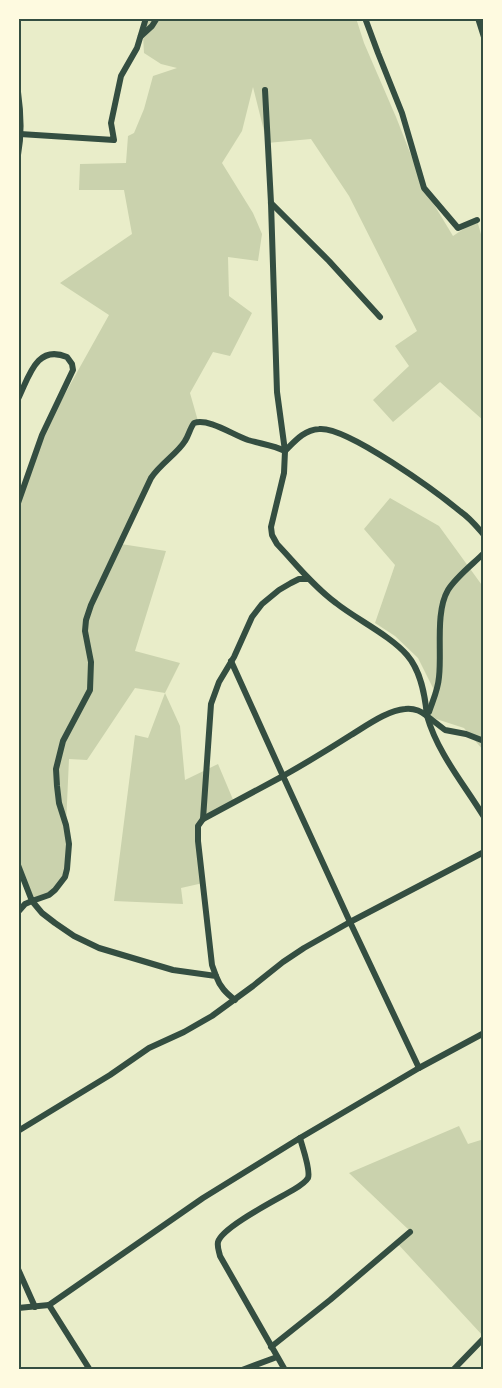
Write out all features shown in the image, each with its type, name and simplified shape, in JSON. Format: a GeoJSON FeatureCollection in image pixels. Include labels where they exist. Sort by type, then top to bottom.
{"type":"FeatureCollection","features":[{"type":"Feature","properties":{"kind":"street"},"geometry":{"type":"LineString","coordinates":[[21,134],[114,140],[111,123],[116,95],[125,67],[137,48],[146,18]]}},
{"type":"Feature","properties":{"kind":"street"},"geometry":{"type":"LineString","coordinates":[[141,36],[157,18]]}},
{"type":"Feature","properties":{"kind":"street"},"geometry":{"type":"LineString","coordinates":[[365,18],[402,113],[424,188],[458,228],[477,220]]}},
{"type":"Feature","properties":{"kind":"street"},"geometry":{"type":"LineString","coordinates":[[478,18],[484,37]]}},
{"type":"Feature","properties":{"kind":"street"},"geometry":{"type":"LineString","coordinates":[[265,90],[272,203],[277,392],[285,451],[284,473],[271,527],[272,535],[277,544],[309,579],[335,603],[408,655],[426,695],[427,716],[442,752],[484,817]]}},
{"type":"Feature","properties":{"kind":"street"},"geometry":{"type":"LineString","coordinates":[[18,92],[21,118],[18,155]]}},
{"type":"Feature","properties":{"kind":"street"},"geometry":{"type":"LineString","coordinates":[[272,203],[380,317]]}},
{"type":"Feature","properties":{"kind":"street"},"geometry":{"type":"LineString","coordinates":[[18,399],[40,358],[55,354],[67,357],[73,370],[42,435],[18,503]]}},
{"type":"Feature","properties":{"kind":"street"},"geometry":{"type":"LineString","coordinates":[[18,912],[24,904],[49,895],[65,877],[69,844],[59,803],[56,769],[63,741],[90,690],[91,662],[85,631],[86,620],[151,477],[181,446],[194,423],[198,421],[249,440],[274,445],[285,451]]}},
{"type":"Feature","properties":{"kind":"street"},"geometry":{"type":"LineString","coordinates":[[285,451],[299,436],[318,429],[344,435],[369,448],[419,481],[463,513],[484,535]]}},
{"type":"Feature","properties":{"kind":"street"},"geometry":{"type":"LineString","coordinates":[[427,716],[437,691],[440,675],[443,603],[451,585],[484,553]]}},
{"type":"Feature","properties":{"kind":"street"},"geometry":{"type":"LineString","coordinates":[[203,819],[211,704],[219,682],[252,618],[262,604],[291,583],[299,579],[309,579]]}},
{"type":"Feature","properties":{"kind":"street"},"geometry":{"type":"LineString","coordinates":[[231,661],[419,1068]]}},
{"type":"Feature","properties":{"kind":"street"},"geometry":{"type":"LineString","coordinates":[[235,1000],[219,984],[212,965],[198,842],[198,826],[203,819],[284,776],[394,711],[413,709],[421,711],[445,730],[466,734],[484,741]]}},
{"type":"Feature","properties":{"kind":"street"},"geometry":{"type":"LineString","coordinates":[[18,1131],[110,1075],[149,1048],[202,1022],[235,1000],[283,962],[350,922],[484,852]]}},
{"type":"Feature","properties":{"kind":"street"},"geometry":{"type":"LineString","coordinates":[[18,865],[32,901],[42,913],[74,936],[99,948],[173,970],[216,976]]}},
{"type":"Feature","properties":{"kind":"street"},"geometry":{"type":"LineString","coordinates":[[18,1308],[49,1305],[203,1198],[300,1137],[484,1033]]}},
{"type":"Feature","properties":{"kind":"street"},"geometry":{"type":"LineString","coordinates":[[285,1370],[220,1256],[218,1241],[228,1229],[302,1184],[308,1178],[309,1172],[300,1137]]}},
{"type":"Feature","properties":{"kind":"street"},"geometry":{"type":"LineString","coordinates":[[271,1347],[410,1232]]}},
{"type":"Feature","properties":{"kind":"street"},"geometry":{"type":"LineString","coordinates":[[18,1269],[35,1307]]}},
{"type":"Feature","properties":{"kind":"street"},"geometry":{"type":"LineString","coordinates":[[49,1305],[90,1370]]}},
{"type":"Feature","properties":{"kind":"street"},"geometry":{"type":"LineString","coordinates":[[453,1370],[484,1338]]}},
{"type":"Feature","properties":{"kind":"street"},"geometry":{"type":"LineString","coordinates":[[242,1370],[277,1356]]}},
{"type":"Feature","properties":{"kind":"green space"},"geometry":{"type":"Polygon","coordinates":[[[142,18],[356,18],[364,43],[424,188],[453,236],[477,220],[484,245],[484,421],[440,382],[393,422],[373,400],[409,366],[395,346],[417,331],[349,196],[311,139],[267,143],[253,87],[242,131],[222,163],[253,213],[262,234],[258,261],[228,257],[229,296],[252,313],[230,356],[213,352],[190,393],[198,421],[186,440],[155,471],[121,544],[166,551],[135,651],[180,663],[165,693],[135,688],[87,760],[69,759],[67,869],[55,890],[32,901],[18,865],[18,503],[42,435],[109,315],[60,283],[132,234],[124,190],[79,190],[80,164],[126,163],[128,136],[134,133],[144,109],[153,76],[177,68],[161,64],[144,53],[142,18]]]}},
{"type":"Feature","properties":{"kind":"green space"},"geometry":{"type":"Polygon","coordinates":[[[390,498],[439,526],[484,588],[484,751],[464,728],[427,716],[434,690],[418,658],[395,636],[375,623],[395,565],[364,529],[390,498]]]}},
{"type":"Feature","properties":{"kind":"green space"},"geometry":{"type":"Polygon","coordinates":[[[165,693],[180,726],[185,780],[218,764],[234,802],[198,826],[203,883],[181,888],[183,904],[114,901],[135,735],[148,738],[165,693]]]}},
{"type":"Feature","properties":{"kind":"green space"},"geometry":{"type":"Polygon","coordinates":[[[459,1126],[468,1144],[484,1139],[484,1337],[397,1243],[410,1231],[349,1173],[459,1126]]]}}]}
